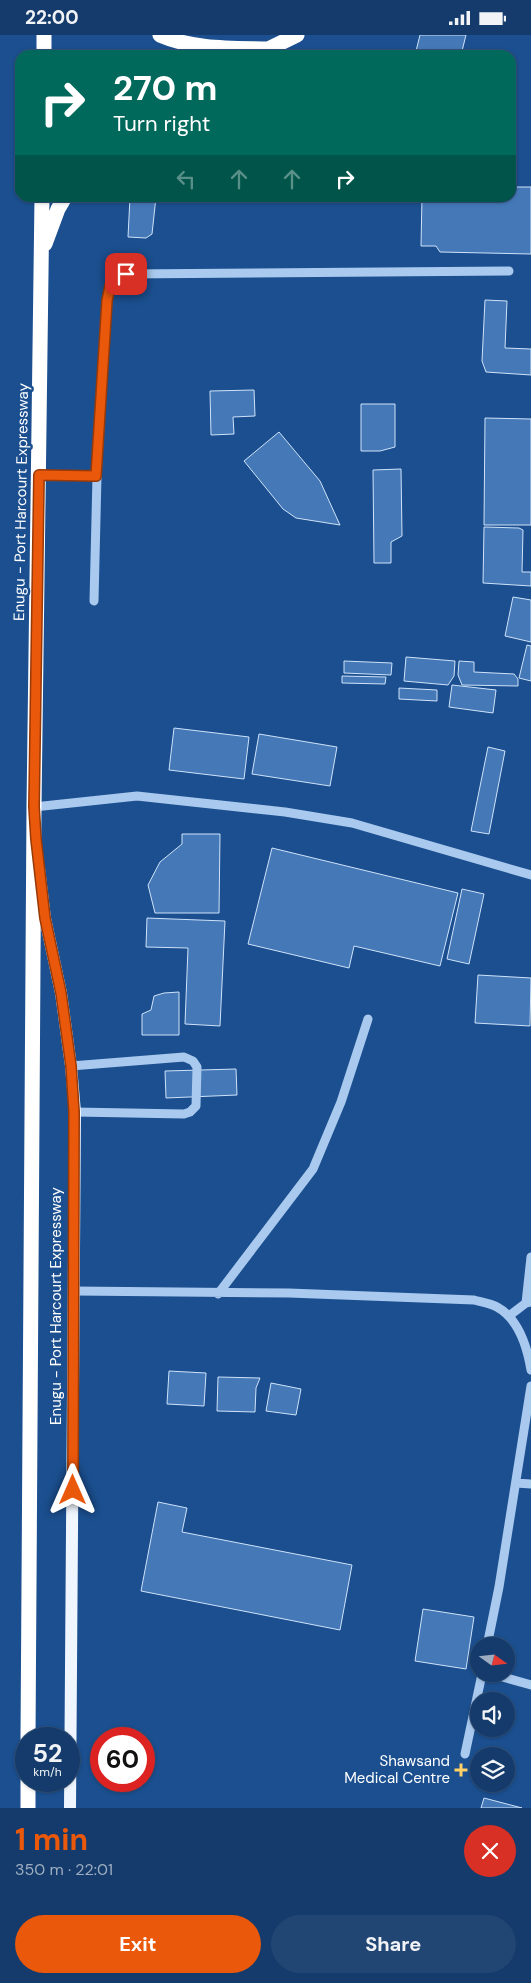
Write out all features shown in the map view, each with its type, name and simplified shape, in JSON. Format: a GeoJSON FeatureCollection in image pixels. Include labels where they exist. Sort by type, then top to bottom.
{"type":"FeatureCollection","features":[{"type":"Feature","properties":{"kind":"highway"},"geometry":{"type":"LineString","coordinates":[[44,35],[44,50]]}},
{"type":"Feature","properties":{"kind":"highway"},"geometry":{"type":"LineString","coordinates":[[160,35],[176,42],[236,50]]}},
{"type":"Feature","properties":{"kind":"highway"},"geometry":{"type":"LineString","coordinates":[[266,50],[297,35]]}},
{"type":"Feature","properties":{"kind":"highway","name":"Enugu - Port Harcourt Expressway"},"geometry":{"type":"LineString","coordinates":[[28,1727],[34,807],[42,202]]}},
{"type":"Feature","properties":{"kind":"highway"},"geometry":{"type":"LineString","coordinates":[[41,257],[62,202]]}},
{"type":"Feature","properties":{"kind":"highway"},"geometry":{"type":"LineString","coordinates":[[28,1792],[28,1808]]}},
{"type":"Feature","properties":{"kind":"main road","name":"Enugu - Port Harcourt Expressway"},"geometry":{"type":"LineString","coordinates":[[34,807],[45,918],[61,993],[71,1066],[74,1112],[70,1808]]}},
{"type":"Feature","properties":{"kind":"street"},"geometry":{"type":"LineString","coordinates":[[94,601],[96,476],[107,301],[110,286],[126,274],[509,271]]}},
{"type":"Feature","properties":{"kind":"street"},"geometry":{"type":"LineString","coordinates":[[39,475],[96,476]]}},
{"type":"Feature","properties":{"kind":"street"},"geometry":{"type":"LineString","coordinates":[[34,807],[137,795],[285,812],[352,823],[531,875]]}},
{"type":"Feature","properties":{"kind":"street"},"geometry":{"type":"LineString","coordinates":[[218,1293],[313,1169],[340,1102],[368,1019]]}},
{"type":"Feature","properties":{"kind":"street"},"geometry":{"type":"LineString","coordinates":[[71,1066],[184,1057],[193,1061],[197,1067],[196,1106],[190,1112],[74,1112]]}},
{"type":"Feature","properties":{"kind":"street"},"geometry":{"type":"LineString","coordinates":[[509,1316],[529,1303],[531,1257]]}},
{"type":"Feature","properties":{"kind":"street"},"geometry":{"type":"LineString","coordinates":[[74,1291],[289,1293],[474,1301],[496,1306],[509,1316],[526,1344],[531,1369]]}},
{"type":"Feature","properties":{"kind":"street"},"geometry":{"type":"LineString","coordinates":[[489,1637],[499,1587],[531,1386]]}},
{"type":"Feature","properties":{"kind":"street"},"geometry":{"type":"LineString","coordinates":[[516,1483],[531,1484]]}},
{"type":"Feature","properties":{"kind":"street"},"geometry":{"type":"LineString","coordinates":[[515,1680],[531,1685]]}},
{"type":"Feature","properties":{"kind":"street"},"geometry":{"type":"LineString","coordinates":[[466,1754],[480,1683]]}},
{"type":"Feature","properties":{"kind":"building"},"geometry":{"type":"Polygon","coordinates":[[[420,35],[466,35],[462,50],[416,50],[420,35]]]}},
{"type":"Feature","properties":{"kind":"building"},"geometry":{"type":"Polygon","coordinates":[[[516,187],[531,187],[531,254],[440,252],[436,246],[421,246],[422,202],[516,202],[516,187]]]}},
{"type":"Feature","properties":{"kind":"building"},"geometry":{"type":"Polygon","coordinates":[[[130,202],[155,202],[152,234],[146,238],[128,237],[130,202]]]}},
{"type":"Feature","properties":{"kind":"building"},"geometry":{"type":"Polygon","coordinates":[[[485,300],[507,301],[505,348],[531,349],[531,375],[486,372],[482,361],[485,300]]]}},
{"type":"Feature","properties":{"kind":"building"},"geometry":{"type":"Polygon","coordinates":[[[254,390],[255,416],[233,417],[234,434],[211,435],[210,391],[254,390]]]}},
{"type":"Feature","properties":{"kind":"building"},"geometry":{"type":"Polygon","coordinates":[[[361,404],[395,404],[395,447],[380,451],[361,451],[361,404]]]}},
{"type":"Feature","properties":{"kind":"building"},"geometry":{"type":"Polygon","coordinates":[[[485,418],[531,419],[531,525],[484,525],[485,418]]]}},
{"type":"Feature","properties":{"kind":"building"},"geometry":{"type":"Polygon","coordinates":[[[279,432],[320,481],[340,525],[296,518],[283,509],[244,461],[279,432]]]}},
{"type":"Feature","properties":{"kind":"building"},"geometry":{"type":"Polygon","coordinates":[[[401,469],[402,536],[391,542],[391,563],[374,563],[373,470],[401,469]]]}},
{"type":"Feature","properties":{"kind":"building"},"geometry":{"type":"Polygon","coordinates":[[[484,527],[519,528],[523,530],[522,572],[531,572],[531,586],[483,583],[484,527]]]}},
{"type":"Feature","properties":{"kind":"building"},"geometry":{"type":"Polygon","coordinates":[[[513,597],[531,600],[531,642],[505,636],[513,597]]]}},
{"type":"Feature","properties":{"kind":"building"},"geometry":{"type":"Polygon","coordinates":[[[527,645],[531,646],[531,681],[519,678],[527,645]]]}},
{"type":"Feature","properties":{"kind":"building"},"geometry":{"type":"Polygon","coordinates":[[[406,657],[455,661],[454,676],[448,685],[404,681],[406,657]]]}},
{"type":"Feature","properties":{"kind":"building"},"geometry":{"type":"Polygon","coordinates":[[[344,661],[392,663],[391,675],[344,673],[344,661]]]}},
{"type":"Feature","properties":{"kind":"building"},"geometry":{"type":"Polygon","coordinates":[[[459,661],[474,662],[474,672],[514,674],[518,679],[518,686],[462,685],[458,675],[459,661]]]}},
{"type":"Feature","properties":{"kind":"building"},"geometry":{"type":"Polygon","coordinates":[[[342,676],[386,677],[385,684],[342,683],[342,676]]]}},
{"type":"Feature","properties":{"kind":"building"},"geometry":{"type":"Polygon","coordinates":[[[452,685],[496,690],[493,713],[449,707],[452,685]]]}},
{"type":"Feature","properties":{"kind":"building"},"geometry":{"type":"Polygon","coordinates":[[[399,688],[437,690],[437,701],[399,699],[399,688]]]}},
{"type":"Feature","properties":{"kind":"building"},"geometry":{"type":"Polygon","coordinates":[[[174,728],[249,737],[244,779],[169,770],[174,728]]]}},
{"type":"Feature","properties":{"kind":"building"},"geometry":{"type":"Polygon","coordinates":[[[259,734],[337,747],[330,786],[252,774],[259,734]]]}},
{"type":"Feature","properties":{"kind":"building"},"geometry":{"type":"Polygon","coordinates":[[[488,747],[505,751],[489,834],[471,831],[488,747]]]}},
{"type":"Feature","properties":{"kind":"building"},"geometry":{"type":"Polygon","coordinates":[[[182,834],[220,834],[219,913],[155,913],[148,885],[160,862],[182,844],[182,834]]]}},
{"type":"Feature","properties":{"kind":"building"},"geometry":{"type":"Polygon","coordinates":[[[272,848],[458,893],[440,966],[354,946],[349,968],[248,944],[272,848]]]}},
{"type":"Feature","properties":{"kind":"building"},"geometry":{"type":"Polygon","coordinates":[[[462,889],[484,894],[469,964],[447,959],[462,889]]]}},
{"type":"Feature","properties":{"kind":"building"},"geometry":{"type":"Polygon","coordinates":[[[147,918],[225,921],[220,1026],[185,1024],[188,948],[146,947],[147,918]]]}},
{"type":"Feature","properties":{"kind":"building"},"geometry":{"type":"Polygon","coordinates":[[[478,975],[531,978],[530,1026],[475,1023],[478,975]]]}},
{"type":"Feature","properties":{"kind":"building"},"geometry":{"type":"Polygon","coordinates":[[[179,992],[179,1035],[142,1035],[142,1014],[151,1010],[154,996],[179,992]]]}},
{"type":"Feature","properties":{"kind":"building"},"geometry":{"type":"Polygon","coordinates":[[[236,1069],[237,1095],[166,1098],[165,1071],[236,1069]]]}},
{"type":"Feature","properties":{"kind":"building"},"geometry":{"type":"Polygon","coordinates":[[[169,1371],[206,1373],[204,1406],[167,1404],[169,1371]]]}},
{"type":"Feature","properties":{"kind":"building"},"geometry":{"type":"Polygon","coordinates":[[[218,1377],[260,1378],[256,1388],[255,1412],[217,1411],[218,1377]]]}},
{"type":"Feature","properties":{"kind":"building"},"geometry":{"type":"Polygon","coordinates":[[[271,1383],[301,1389],[296,1415],[266,1411],[271,1383]]]}},
{"type":"Feature","properties":{"kind":"building"},"geometry":{"type":"Polygon","coordinates":[[[158,1502],[187,1508],[182,1532],[352,1565],[340,1630],[141,1591],[158,1502]]]}},
{"type":"Feature","properties":{"kind":"building"},"geometry":{"type":"Polygon","coordinates":[[[423,1609],[474,1617],[466,1669],[415,1661],[423,1609]]]}},
{"type":"Feature","properties":{"kind":"building"},"geometry":{"type":"Polygon","coordinates":[[[484,1798],[522,1808],[481,1808],[484,1798]]]}},
{"type":"Feature","properties":{"kind":"place","name":"Shawsand Medical Centre"},"geometry":{"type":"Point","coordinates":[461,1770]}},
{"type":"Feature","properties":{"kind":"route"},"geometry":{"type":"LineString","coordinates":[[73,1490],[74,1112],[71,1066],[61,993],[45,918],[34,807],[39,475],[96,476],[107,301],[110,286],[126,274]]}}]}
